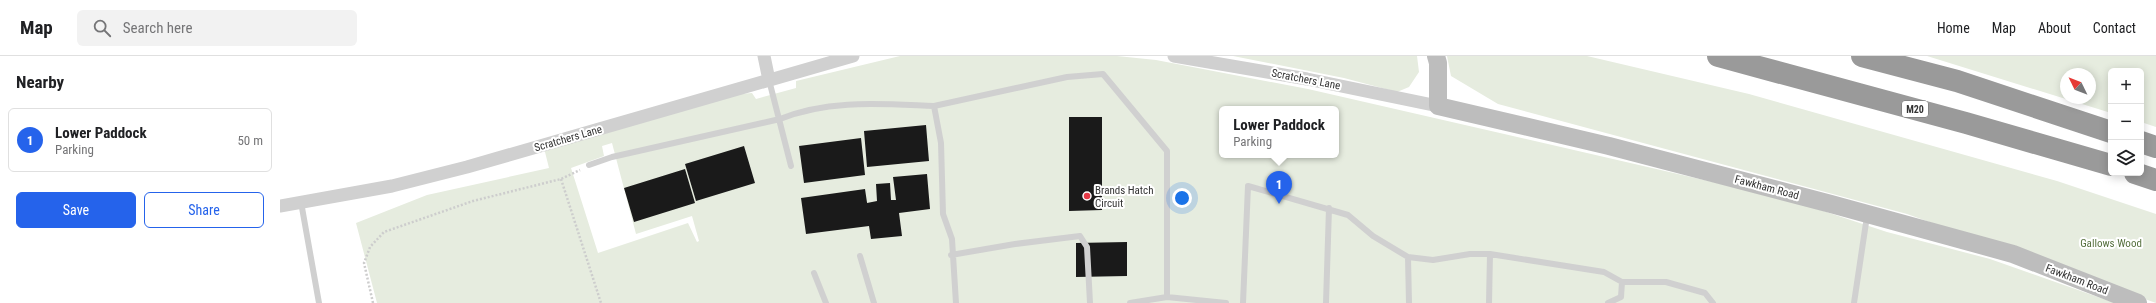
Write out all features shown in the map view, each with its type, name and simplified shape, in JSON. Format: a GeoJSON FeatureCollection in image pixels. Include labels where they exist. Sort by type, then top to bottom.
{"type":"FeatureCollection","features":[{"type":"Feature","properties":{"kind":"highway","name":"M20"},"geometry":{"type":"LineString","coordinates":[[1718,56],[1974,125],[2108,164]]}},
{"type":"Feature","properties":{"kind":"highway"},"geometry":{"type":"LineString","coordinates":[[1862,56],[1956,81],[2108,131]]}},
{"type":"Feature","properties":{"kind":"highway"},"geometry":{"type":"LineString","coordinates":[[2144,143],[2156,147]]}},
{"type":"Feature","properties":{"kind":"highway"},"geometry":{"type":"LineString","coordinates":[[2144,176],[2156,180]]}},
{"type":"Feature","properties":{"kind":"street"},"geometry":{"type":"LineString","coordinates":[[764,56],[769,80]]}},
{"type":"Feature","properties":{"kind":"street","name":"Scratchers Lane"},"geometry":{"type":"LineString","coordinates":[[280,206],[392,186],[467,167],[853,56]]}},
{"type":"Feature","properties":{"kind":"street","name":"Scratchers Lane"},"geometry":{"type":"LineString","coordinates":[[1174,56],[1307,79],[1438,106]]}},
{"type":"Feature","properties":{"kind":"street"},"geometry":{"type":"LineString","coordinates":[[1436,56],[1438,63],[1438,106]]}},
{"type":"Feature","properties":{"kind":"street","name":"Fawkham Road"},"geometry":{"type":"LineString","coordinates":[[1438,106],[1609,146],[1868,214],[2012,254],[2138,303]]}},
{"type":"Feature","properties":{"kind":"lane"},"geometry":{"type":"LineString","coordinates":[[589,165],[612,157],[780,119],[801,111],[859,103],[934,106],[1067,77],[1103,74],[1167,151],[1167,297]]}},
{"type":"Feature","properties":{"kind":"lane"},"geometry":{"type":"LineString","coordinates":[[769,80],[791,166]]}},
{"type":"Feature","properties":{"kind":"lane"},"geometry":{"type":"LineString","coordinates":[[934,106],[941,143],[943,214],[952,239],[956,303]]}},
{"type":"Feature","properties":{"kind":"lane"},"geometry":{"type":"LineString","coordinates":[[1242,303],[1248,186],[1329,208],[1348,215],[1373,236],[1408,257],[1433,260],[1470,254],[1490,254],[1604,272],[1622,282],[1666,282],[1705,293],[1713,303]]}},
{"type":"Feature","properties":{"kind":"lane"},"geometry":{"type":"LineString","coordinates":[[301,202],[318,303]]}},
{"type":"Feature","properties":{"kind":"lane"},"geometry":{"type":"LineString","coordinates":[[1326,303],[1329,208]]}},
{"type":"Feature","properties":{"kind":"lane"},"geometry":{"type":"LineString","coordinates":[[1854,303],[1868,214]]}},
{"type":"Feature","properties":{"kind":"lane"},"geometry":{"type":"LineString","coordinates":[[952,255],[1015,244],[1080,236],[1087,247],[1090,303]]}},
{"type":"Feature","properties":{"kind":"lane"},"geometry":{"type":"LineString","coordinates":[[1489,303],[1490,254]]}},
{"type":"Feature","properties":{"kind":"lane"},"geometry":{"type":"LineString","coordinates":[[860,256],[874,303]]}},
{"type":"Feature","properties":{"kind":"lane"},"geometry":{"type":"LineString","coordinates":[[1408,257],[1409,303]]}},
{"type":"Feature","properties":{"kind":"lane"},"geometry":{"type":"LineString","coordinates":[[814,273],[826,303]]}},
{"type":"Feature","properties":{"kind":"lane"},"geometry":{"type":"LineString","coordinates":[[1608,303],[1621,297],[1622,282]]}},
{"type":"Feature","properties":{"kind":"lane"},"geometry":{"type":"LineString","coordinates":[[1130,303],[1167,297],[1226,303]]}},
{"type":"Feature","properties":{"kind":"path"},"geometry":{"type":"LineString","coordinates":[[373,303],[364,263],[370,247],[384,232],[474,201],[561,179],[589,165]]}},
{"type":"Feature","properties":{"kind":"path"},"geometry":{"type":"LineString","coordinates":[[561,179],[601,303]]}},
{"type":"Feature","properties":{"kind":"green space","name":"Brands Hatch Circuit"},"geometry":{"type":"Polygon","coordinates":[[[900,56],[1117,56],[1156,60],[1308,89],[1787,199],[1887,232],[1990,259],[2115,303],[377,303],[356,223],[427,195],[549,168],[544,148],[740,94],[752,93],[756,99],[796,88],[796,81],[900,56]],[[612,143],[602,146],[604,156],[571,168],[598,253],[688,223],[697,242],[699,241],[692,216],[636,234],[612,143]]]}},
{"type":"Feature","properties":{"kind":"green space"},"geometry":{"type":"Polygon","coordinates":[[[1233,56],[1417,56],[1419,72],[1409,87],[1397,92],[1344,78],[1233,56]]]}},
{"type":"Feature","properties":{"kind":"green space","name":"Gallows Wood"},"geometry":{"type":"Polygon","coordinates":[[[1447,56],[1587,56],[1749,94],[2057,181],[2156,214],[2156,303],[1907,214],[1498,104],[1451,76],[1447,56]]]}},
{"type":"Feature","properties":{"kind":"green space"},"geometry":{"type":"Polygon","coordinates":[[[1927,56],[2156,56],[2156,127],[2144,123],[2144,68],[2108,68],[2108,112],[2082,104],[2096,104],[2096,68],[2060,68],[2060,97],[1927,56]]]}},
{"type":"Feature","properties":{"kind":"building"},"geometry":{"type":"Polygon","coordinates":[[[1069,117],[1102,117],[1102,210],[1069,211],[1069,117]]]}},
{"type":"Feature","properties":{"kind":"building"},"geometry":{"type":"Polygon","coordinates":[[[926,125],[929,161],[867,167],[864,131],[926,125]]]}},
{"type":"Feature","properties":{"kind":"building"},"geometry":{"type":"Polygon","coordinates":[[[861,138],[865,175],[804,183],[799,146],[861,138]]]}},
{"type":"Feature","properties":{"kind":"building"},"geometry":{"type":"Polygon","coordinates":[[[744,146],[755,183],[696,201],[685,164],[744,146]]]}},
{"type":"Feature","properties":{"kind":"building"},"geometry":{"type":"Polygon","coordinates":[[[685,169],[695,203],[634,222],[624,188],[685,169]]]}},
{"type":"Feature","properties":{"kind":"building"},"geometry":{"type":"Polygon","coordinates":[[[927,174],[930,209],[899,213],[902,236],[871,239],[869,226],[806,234],[801,198],[865,189],[867,203],[877,201],[876,184],[890,183],[891,200],[896,200],[893,177],[927,174]]]}},
{"type":"Feature","properties":{"kind":"building"},"geometry":{"type":"Polygon","coordinates":[[[1127,242],[1127,276],[1076,277],[1076,243],[1127,242]]]}},
{"type":"Feature","properties":{"kind":"place","name":"Brands Hatch Circuit"},"geometry":{"type":"Point","coordinates":[1087,196]}},
{"type":"Feature","properties":{"kind":"place","name":"Lower Paddock"},"geometry":{"type":"Point","coordinates":[1279,204]}}]}
